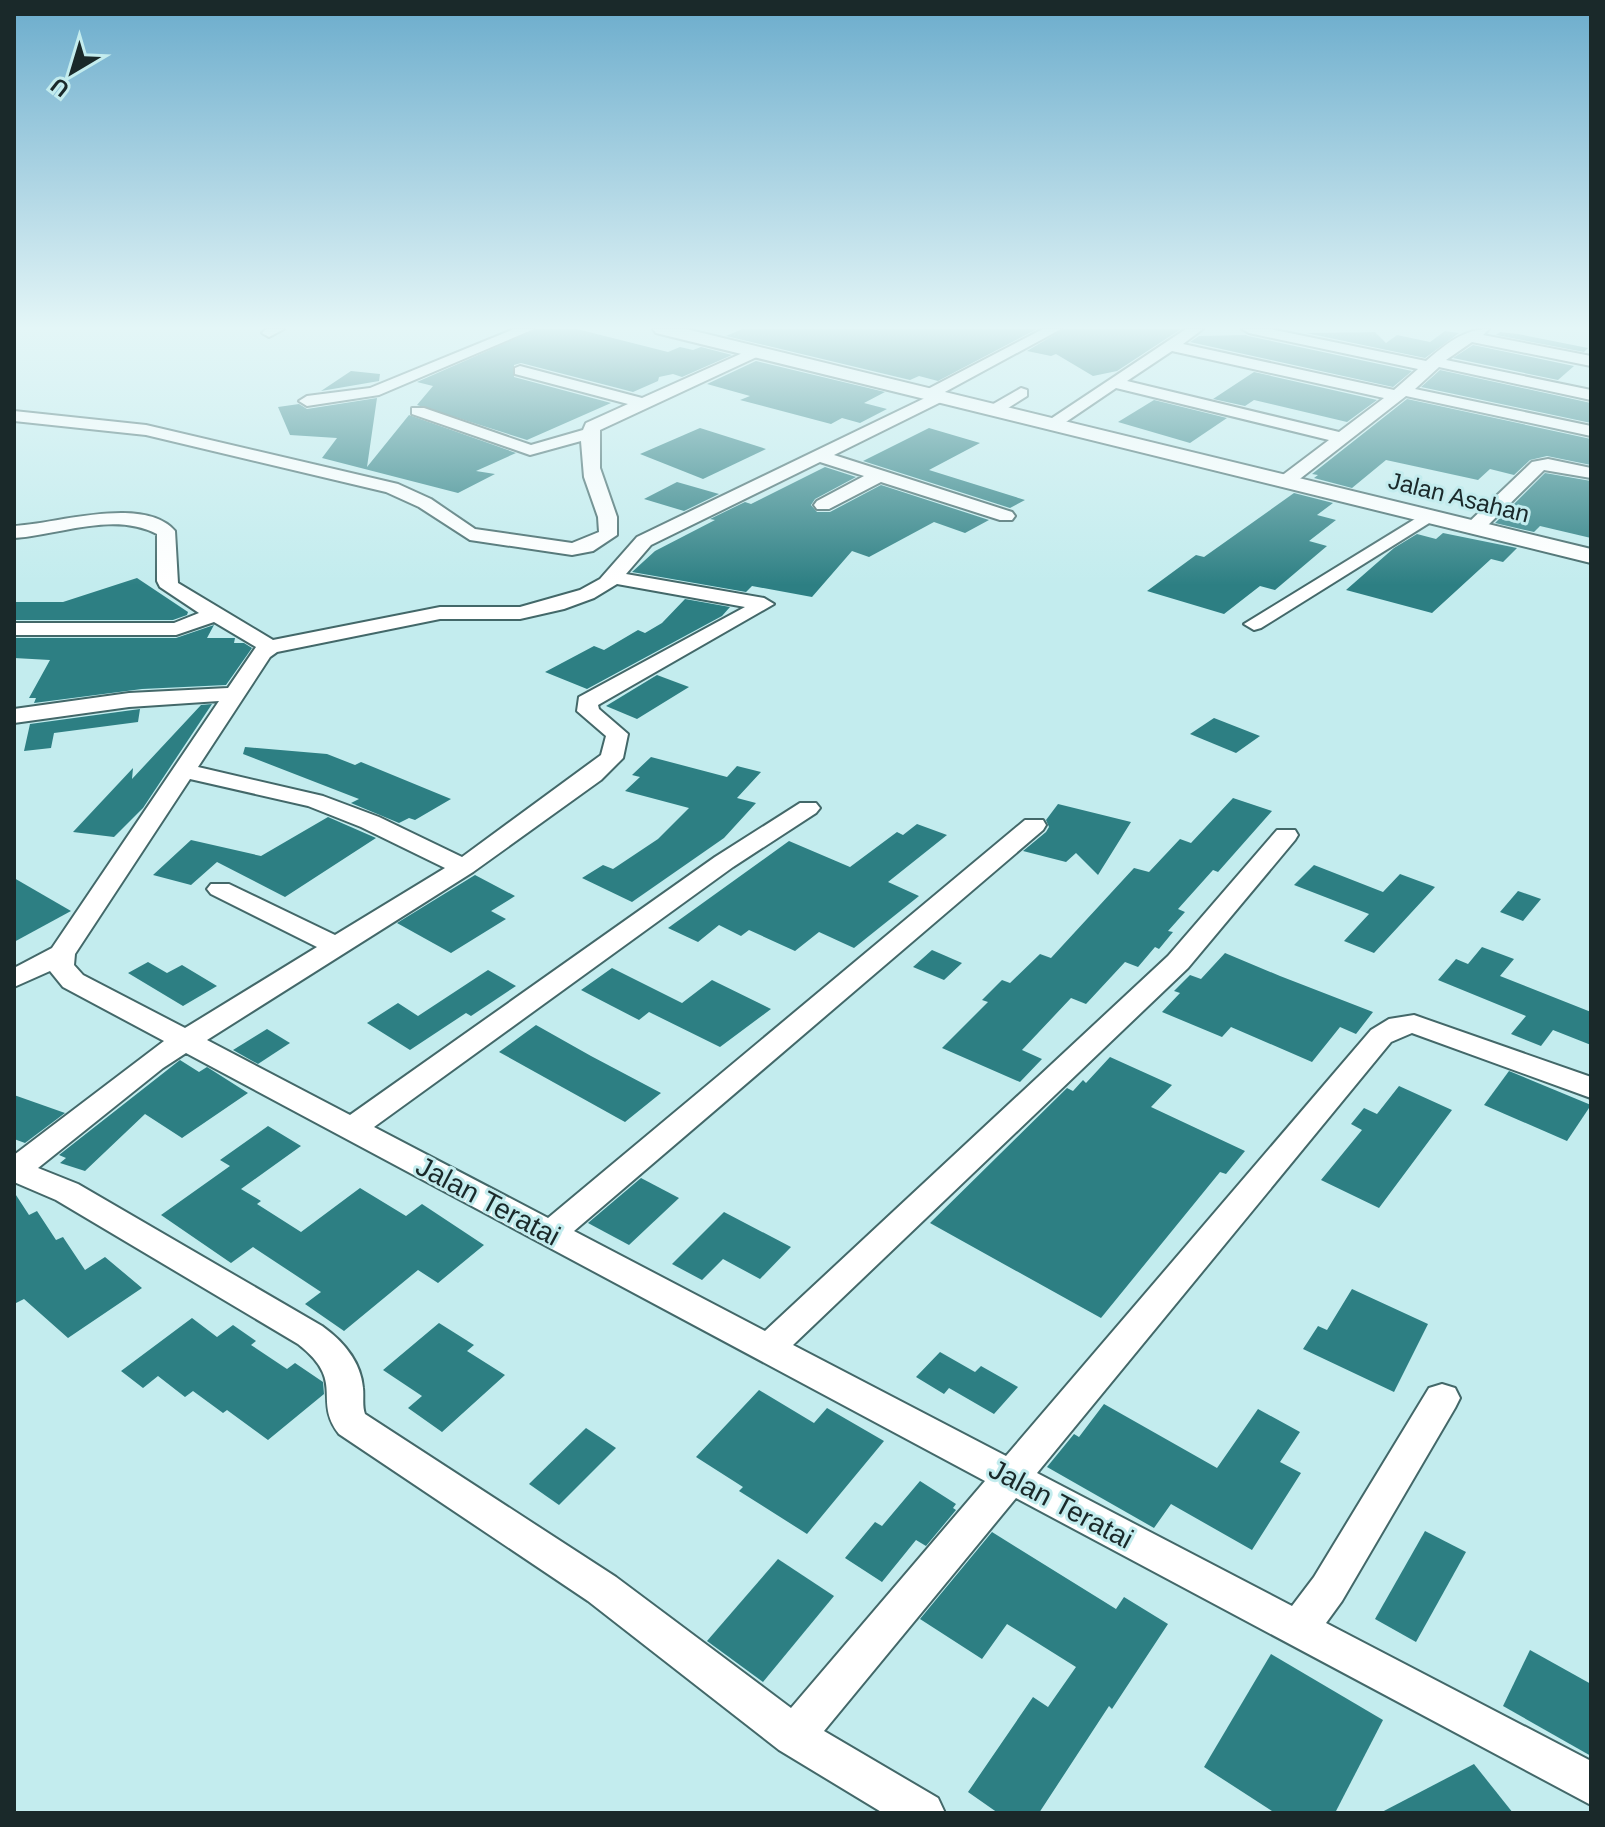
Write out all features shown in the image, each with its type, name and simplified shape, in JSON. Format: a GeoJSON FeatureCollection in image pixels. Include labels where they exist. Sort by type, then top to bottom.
{"type":"FeatureCollection","features":[{"type":"Feature","properties":{"kind":"main road","name":"Jalan Asahan"},"geometry":{"type":"LineString","coordinates":[[1011,414],[1591,556]]}},
{"type":"Feature","properties":{"kind":"street"},"geometry":{"type":"LineString","coordinates":[[427,414],[530,450],[590,433]]}},
{"type":"Feature","properties":{"kind":"street"},"geometry":{"type":"LineString","coordinates":[[14,416],[146,430],[392,488],[425,503],[470,534],[572,549],[586,547],[608,535],[609,514],[597,491],[590,433],[597,422],[615,414]]}},
{"type":"Feature","properties":{"kind":"street"},"geometry":{"type":"LineString","coordinates":[[14,979],[62,954],[235,694],[270,647],[440,613],[520,613],[587,594],[627,560],[899,414]]}},
{"type":"Feature","properties":{"kind":"street"},"geometry":{"type":"LineString","coordinates":[[1051,424],[1066,414]]}},
{"type":"Feature","properties":{"kind":"street"},"geometry":{"type":"LineString","coordinates":[[1245,414],[1343,438]]}},
{"type":"Feature","properties":{"kind":"street"},"geometry":{"type":"LineString","coordinates":[[1286,481],[1374,414]]}},
{"type":"Feature","properties":{"kind":"street"},"geometry":{"type":"LineString","coordinates":[[1505,414],[1591,431]]}},
{"type":"Feature","properties":{"kind":"street"},"geometry":{"type":"LineString","coordinates":[[819,456],[1006,516]]}},
{"type":"Feature","properties":{"kind":"street"},"geometry":{"type":"LineString","coordinates":[[1475,527],[1538,466],[1548,464],[1591,473]]}},
{"type":"Feature","properties":{"kind":"street"},"geometry":{"type":"LineString","coordinates":[[823,505],[880,475]]}},
{"type":"Feature","properties":{"kind":"street"},"geometry":{"type":"LineString","coordinates":[[1254,624],[1428,516]]}},
{"type":"Feature","properties":{"kind":"street"},"geometry":{"type":"LineString","coordinates":[[14,532],[112,519],[159,526],[166,531],[167,581],[170,587],[270,647]]}},
{"type":"Feature","properties":{"kind":"street"},"geometry":{"type":"LineString","coordinates":[[627,560],[764,604],[587,702],[588,711],[617,734],[618,747],[608,764],[464,867],[153,1061],[14,1170],[67,1192],[310,1335],[338,1360],[346,1393],[344,1411],[352,1424],[602,1589],[794,1736],[923,1813]]}},
{"type":"Feature","properties":{"kind":"street"},"geometry":{"type":"LineString","coordinates":[[14,629],[176,629],[216,614]]}},
{"type":"Feature","properties":{"kind":"street"},"geometry":{"type":"LineString","coordinates":[[14,716],[129,700],[235,694]]}},
{"type":"Feature","properties":{"kind":"street"},"geometry":{"type":"LineString","coordinates":[[184,771],[315,801],[370,822],[464,867]]}},
{"type":"Feature","properties":{"kind":"street"},"geometry":{"type":"LineString","coordinates":[[352,1128],[724,862],[808,808]]}},
{"type":"Feature","properties":{"kind":"street"},"geometry":{"type":"LineString","coordinates":[[550,1234],[1034,825]]}},
{"type":"Feature","properties":{"kind":"street"},"geometry":{"type":"LineString","coordinates":[[767,1349],[1178,962],[1286,835]]}},
{"type":"Feature","properties":{"kind":"street"},"geometry":{"type":"LineString","coordinates":[[220,889],[336,946]]}},
{"type":"Feature","properties":{"kind":"street","name":"Jalan Teratai"},"geometry":{"type":"LineString","coordinates":[[62,954],[60,966],[73,981],[1591,1784]]}},
{"type":"Feature","properties":{"kind":"street"},"geometry":{"type":"LineString","coordinates":[[794,1736],[1390,1029],[1414,1024],[1430,1027],[1591,1088]]}},
{"type":"Feature","properties":{"kind":"street"},"geometry":{"type":"LineString","coordinates":[[1298,1629],[1328,1589],[1442,1398]]}},
{"type":"Feature","properties":{"kind":"building"},"geometry":{"type":"Polygon","coordinates":[[[281,414],[375,414],[367,467],[409,415],[516,453],[476,471],[495,474],[458,493],[322,458],[337,438],[290,435],[281,414]]]}},
{"type":"Feature","properties":{"kind":"building"},"geometry":{"type":"Polygon","coordinates":[[[446,414],[585,414],[527,440],[446,414]]]}},
{"type":"Feature","properties":{"kind":"building"},"geometry":{"type":"Polygon","coordinates":[[[794,414],[877,414],[860,423],[842,418],[831,424],[794,414]]]}},
{"type":"Feature","properties":{"kind":"building"},"geometry":{"type":"Polygon","coordinates":[[[1131,414],[1212,414],[1227,418],[1190,443],[1118,422],[1131,414]]]}},
{"type":"Feature","properties":{"kind":"building"},"geometry":{"type":"Polygon","coordinates":[[[1314,414],[1358,414],[1347,422],[1314,414]]]}},
{"type":"Feature","properties":{"kind":"building"},"geometry":{"type":"Polygon","coordinates":[[[1388,414],[1477,414],[1591,439],[1591,465],[1547,456],[1530,460],[1514,475],[1490,469],[1478,480],[1386,460],[1352,488],[1314,478],[1318,475],[1312,474],[1388,414]]]}},
{"type":"Feature","properties":{"kind":"building"},"geometry":{"type":"Polygon","coordinates":[[[1550,414],[1591,414],[1591,423],[1550,414]]]}},
{"type":"Feature","properties":{"kind":"building"},"geometry":{"type":"Polygon","coordinates":[[[700,428],[766,449],[703,479],[640,454],[700,428]]]}},
{"type":"Feature","properties":{"kind":"building"},"geometry":{"type":"Polygon","coordinates":[[[929,428],[980,443],[929,470],[1025,500],[1010,508],[863,461],[929,428]]]}},
{"type":"Feature","properties":{"kind":"building"},"geometry":{"type":"Polygon","coordinates":[[[825,467],[856,477],[815,499],[811,505],[817,512],[830,512],[881,485],[989,520],[965,533],[934,522],[869,557],[852,551],[812,597],[752,586],[746,592],[632,572],[655,551],[715,520],[710,519],[745,502],[751,504],[825,467]]]}},
{"type":"Feature","properties":{"kind":"building"},"geometry":{"type":"Polygon","coordinates":[[[1545,473],[1591,481],[1591,538],[1540,526],[1534,532],[1495,523],[1545,473]]]}},
{"type":"Feature","properties":{"kind":"building"},"geometry":{"type":"Polygon","coordinates":[[[677,482],[719,494],[684,511],[644,499],[677,482]]]}},
{"type":"Feature","properties":{"kind":"building"},"geometry":{"type":"Polygon","coordinates":[[[1294,493],[1333,503],[1317,515],[1336,520],[1309,541],[1327,546],[1275,590],[1260,586],[1224,614],[1147,591],[1196,555],[1204,557],[1294,493]]]}},
{"type":"Feature","properties":{"kind":"building"},"geometry":{"type":"Polygon","coordinates":[[[1443,533],[1517,548],[1503,562],[1491,559],[1432,613],[1346,590],[1394,548],[1417,534],[1436,539],[1443,533]]]}},
{"type":"Feature","properties":{"kind":"building"},"geometry":{"type":"Polygon","coordinates":[[[137,578],[188,612],[187,615],[173,620],[14,620],[14,602],[63,602],[137,578]]]}},
{"type":"Feature","properties":{"kind":"building"},"geometry":{"type":"Polygon","coordinates":[[[685,599],[730,607],[722,616],[587,689],[545,672],[594,646],[604,650],[638,630],[645,633],[662,623],[685,599]]]}},
{"type":"Feature","properties":{"kind":"building"},"geometry":{"type":"Polygon","coordinates":[[[214,625],[207,638],[235,638],[234,643],[244,643],[252,648],[226,685],[142,689],[34,703],[36,698],[29,698],[50,660],[14,658],[14,638],[176,638],[214,625]]]}},
{"type":"Feature","properties":{"kind":"building"},"geometry":{"type":"Polygon","coordinates":[[[657,675],[689,687],[637,719],[606,706],[657,675]]]}},
{"type":"Feature","properties":{"kind":"building"},"geometry":{"type":"Polygon","coordinates":[[[212,704],[143,808],[114,837],[73,832],[133,768],[132,779],[201,705],[212,704]]]}},
{"type":"Feature","properties":{"kind":"building"},"geometry":{"type":"Polygon","coordinates":[[[140,709],[138,722],[54,733],[51,748],[24,751],[30,724],[140,709]]]}},
{"type":"Feature","properties":{"kind":"building"},"geometry":{"type":"Polygon","coordinates":[[[1214,718],[1260,736],[1236,753],[1190,734],[1214,718]]]}},
{"type":"Feature","properties":{"kind":"building"},"geometry":{"type":"Polygon","coordinates":[[[245,747],[327,754],[355,765],[361,762],[451,799],[415,820],[409,818],[399,823],[351,803],[359,799],[243,754],[245,747]]]}},
{"type":"Feature","properties":{"kind":"building"},"geometry":{"type":"Polygon","coordinates":[[[651,757],[727,777],[737,766],[761,772],[737,798],[756,803],[724,838],[632,902],[582,878],[603,865],[613,869],[658,839],[689,808],[625,791],[640,777],[632,775],[651,757]]]}},
{"type":"Feature","properties":{"kind":"building"},"geometry":{"type":"Polygon","coordinates":[[[1233,798],[1272,811],[1218,872],[1213,870],[1178,909],[1185,912],[1168,931],[1173,932],[1159,949],[1155,947],[1138,967],[1125,962],[1086,1004],[1071,998],[1022,1050],[1042,1059],[1020,1082],[942,1048],[988,1002],[982,1000],[1002,980],[1010,983],[1040,954],[1051,958],[1134,868],[1149,872],[1180,839],[1191,843],[1233,798]]]}},
{"type":"Feature","properties":{"kind":"building"},"geometry":{"type":"Polygon","coordinates":[[[1058,804],[1131,822],[1098,875],[1076,853],[1066,862],[1023,851],[1046,832],[1049,827],[1046,820],[1058,804]]]}},
{"type":"Feature","properties":{"kind":"building"},"geometry":{"type":"Polygon","coordinates":[[[328,817],[376,838],[285,897],[217,862],[191,885],[153,875],[191,840],[261,856],[328,817]]]}},
{"type":"Feature","properties":{"kind":"building"},"geometry":{"type":"Polygon","coordinates":[[[917,824],[947,835],[888,882],[919,896],[854,948],[819,932],[795,951],[749,930],[741,936],[719,925],[698,942],[668,928],[789,841],[850,867],[897,832],[903,835],[917,824]]]}},
{"type":"Feature","properties":{"kind":"building"},"geometry":{"type":"Polygon","coordinates":[[[1314,865],[1383,892],[1400,874],[1435,887],[1374,953],[1344,941],[1369,914],[1294,885],[1314,865]]]}},
{"type":"Feature","properties":{"kind":"building"},"geometry":{"type":"Polygon","coordinates":[[[475,875],[515,896],[491,911],[506,919],[451,953],[397,923],[475,875]]]}},
{"type":"Feature","properties":{"kind":"building"},"geometry":{"type":"Polygon","coordinates":[[[14,878],[71,911],[14,942],[14,878]]]}},
{"type":"Feature","properties":{"kind":"building"},"geometry":{"type":"Polygon","coordinates":[[[1518,891],[1541,899],[1523,921],[1500,912],[1518,891]]]}},
{"type":"Feature","properties":{"kind":"building"},"geometry":{"type":"Polygon","coordinates":[[[1482,947],[1514,959],[1500,976],[1591,1012],[1591,1045],[1553,1030],[1541,1046],[1511,1034],[1526,1016],[1438,980],[1456,959],[1468,964],[1482,947]]]}},
{"type":"Feature","properties":{"kind":"building"},"geometry":{"type":"Polygon","coordinates":[[[932,950],[962,963],[944,980],[913,967],[932,950]]]}},
{"type":"Feature","properties":{"kind":"building"},"geometry":{"type":"Polygon","coordinates":[[[1225,953],[1373,1012],[1356,1034],[1340,1027],[1312,1062],[1231,1027],[1222,1037],[1162,1012],[1180,993],[1174,991],[1190,975],[1201,979],[1225,953]]]}},
{"type":"Feature","properties":{"kind":"building"},"geometry":{"type":"Polygon","coordinates":[[[148,962],[167,973],[182,965],[217,986],[183,1006],[128,973],[148,962]]]}},
{"type":"Feature","properties":{"kind":"building"},"geometry":{"type":"Polygon","coordinates":[[[612,968],[682,1003],[712,980],[771,1009],[720,1047],[649,1012],[639,1020],[581,990],[612,968]]]}},
{"type":"Feature","properties":{"kind":"building"},"geometry":{"type":"Polygon","coordinates":[[[488,970],[516,986],[471,1016],[466,1013],[410,1050],[367,1023],[398,1003],[418,1016],[488,970]]]}},
{"type":"Feature","properties":{"kind":"building"},"geometry":{"type":"Polygon","coordinates":[[[536,1025],[661,1093],[625,1122],[499,1052],[536,1025]]]}},
{"type":"Feature","properties":{"kind":"building"},"geometry":{"type":"Polygon","coordinates":[[[267,1029],[290,1043],[258,1064],[233,1050],[267,1029]]]}},
{"type":"Feature","properties":{"kind":"building"},"geometry":{"type":"Polygon","coordinates":[[[1110,1057],[1172,1085],[1151,1107],[1245,1151],[1226,1174],[1220,1172],[1101,1318],[930,1223],[1067,1088],[1073,1091],[1083,1080],[1086,1083],[1110,1057]]]}},
{"type":"Feature","properties":{"kind":"building"},"geometry":{"type":"Polygon","coordinates":[[[180,1060],[199,1072],[207,1067],[248,1093],[182,1138],[145,1114],[85,1171],[60,1163],[66,1158],[59,1155],[180,1060]]]}},
{"type":"Feature","properties":{"kind":"building"},"geometry":{"type":"Polygon","coordinates":[[[1509,1071],[1591,1105],[1567,1141],[1484,1105],[1509,1071]]]}},
{"type":"Feature","properties":{"kind":"building"},"geometry":{"type":"Polygon","coordinates":[[[1399,1086],[1452,1110],[1379,1208],[1321,1180],[1362,1130],[1351,1124],[1364,1108],[1377,1114],[1399,1086]]]}},
{"type":"Feature","properties":{"kind":"building"},"geometry":{"type":"Polygon","coordinates":[[[14,1095],[65,1113],[25,1143],[14,1139],[14,1095]]]}},
{"type":"Feature","properties":{"kind":"building"},"geometry":{"type":"Polygon","coordinates":[[[268,1126],[301,1146],[241,1189],[261,1201],[257,1204],[301,1232],[360,1188],[406,1216],[422,1204],[484,1245],[438,1283],[418,1270],[344,1331],[305,1304],[321,1292],[253,1247],[231,1263],[161,1215],[230,1166],[220,1160],[268,1126]]]}},
{"type":"Feature","properties":{"kind":"building"},"geometry":{"type":"Polygon","coordinates":[[[641,1178],[679,1198],[629,1245],[588,1223],[641,1178]]]}},
{"type":"Feature","properties":{"kind":"building"},"geometry":{"type":"Polygon","coordinates":[[[14,1192],[29,1215],[37,1211],[56,1240],[63,1237],[85,1270],[105,1257],[142,1288],[68,1338],[24,1299],[14,1304],[14,1192]]]}},
{"type":"Feature","properties":{"kind":"building"},"geometry":{"type":"Polygon","coordinates":[[[724,1212],[791,1247],[760,1279],[723,1259],[702,1280],[672,1264],[724,1212]]]}},
{"type":"Feature","properties":{"kind":"building"},"geometry":{"type":"Polygon","coordinates":[[[1352,1289],[1428,1324],[1394,1392],[1303,1349],[1318,1326],[1327,1330],[1352,1289]]]}},
{"type":"Feature","properties":{"kind":"building"},"geometry":{"type":"Polygon","coordinates":[[[192,1318],[217,1337],[233,1325],[256,1341],[251,1345],[287,1369],[295,1363],[323,1382],[324,1394],[268,1440],[227,1410],[223,1413],[193,1391],[185,1397],[158,1376],[143,1388],[121,1371],[192,1318]]]}},
{"type":"Feature","properties":{"kind":"building"},"geometry":{"type":"Polygon","coordinates":[[[439,1323],[474,1345],[467,1351],[505,1375],[442,1432],[408,1408],[422,1396],[383,1370],[439,1323]]]}},
{"type":"Feature","properties":{"kind":"building"},"geometry":{"type":"Polygon","coordinates":[[[940,1352],[975,1372],[981,1366],[1018,1387],[994,1414],[949,1388],[944,1394],[916,1377],[940,1352]]]}},
{"type":"Feature","properties":{"kind":"building"},"geometry":{"type":"Polygon","coordinates":[[[759,1390],[814,1423],[827,1408],[884,1441],[807,1534],[739,1491],[743,1487],[696,1457],[759,1390]]]}},
{"type":"Feature","properties":{"kind":"building"},"geometry":{"type":"Polygon","coordinates":[[[1104,1404],[1217,1468],[1258,1409],[1300,1432],[1280,1462],[1301,1473],[1252,1550],[1171,1504],[1154,1528],[1047,1467],[1074,1434],[1079,1437],[1104,1404]]]}},
{"type":"Feature","properties":{"kind":"building"},"geometry":{"type":"Polygon","coordinates":[[[586,1428],[616,1448],[559,1505],[529,1484],[586,1428]]]}},
{"type":"Feature","properties":{"kind":"building"},"geometry":{"type":"Polygon","coordinates":[[[920,1481],[956,1504],[953,1508],[956,1510],[926,1546],[916,1540],[882,1582],[845,1558],[875,1522],[882,1526],[920,1481]]]}},
{"type":"Feature","properties":{"kind":"building"},"geometry":{"type":"Polygon","coordinates":[[[1425,1531],[1466,1552],[1416,1642],[1375,1619],[1425,1531]]]}},
{"type":"Feature","properties":{"kind":"building"},"geometry":{"type":"Polygon","coordinates":[[[992,1532],[1116,1609],[1124,1597],[1168,1624],[1112,1709],[1109,1706],[1039,1813],[998,1813],[968,1792],[1033,1697],[1048,1707],[1076,1667],[1007,1624],[982,1659],[920,1619],[992,1532]]]}},
{"type":"Feature","properties":{"kind":"building"},"geometry":{"type":"Polygon","coordinates":[[[778,1559],[834,1596],[763,1682],[707,1641],[778,1559]]]}},
{"type":"Feature","properties":{"kind":"building"},"geometry":{"type":"Polygon","coordinates":[[[1530,1650],[1591,1684],[1591,1756],[1503,1706],[1530,1650]]]}},
{"type":"Feature","properties":{"kind":"building"},"geometry":{"type":"Polygon","coordinates":[[[1271,1654],[1383,1720],[1335,1813],[1275,1813],[1204,1767],[1271,1654]]]}},
{"type":"Feature","properties":{"kind":"building"},"geometry":{"type":"Polygon","coordinates":[[[1474,1764],[1513,1813],[1380,1813],[1474,1764]]]}}]}
